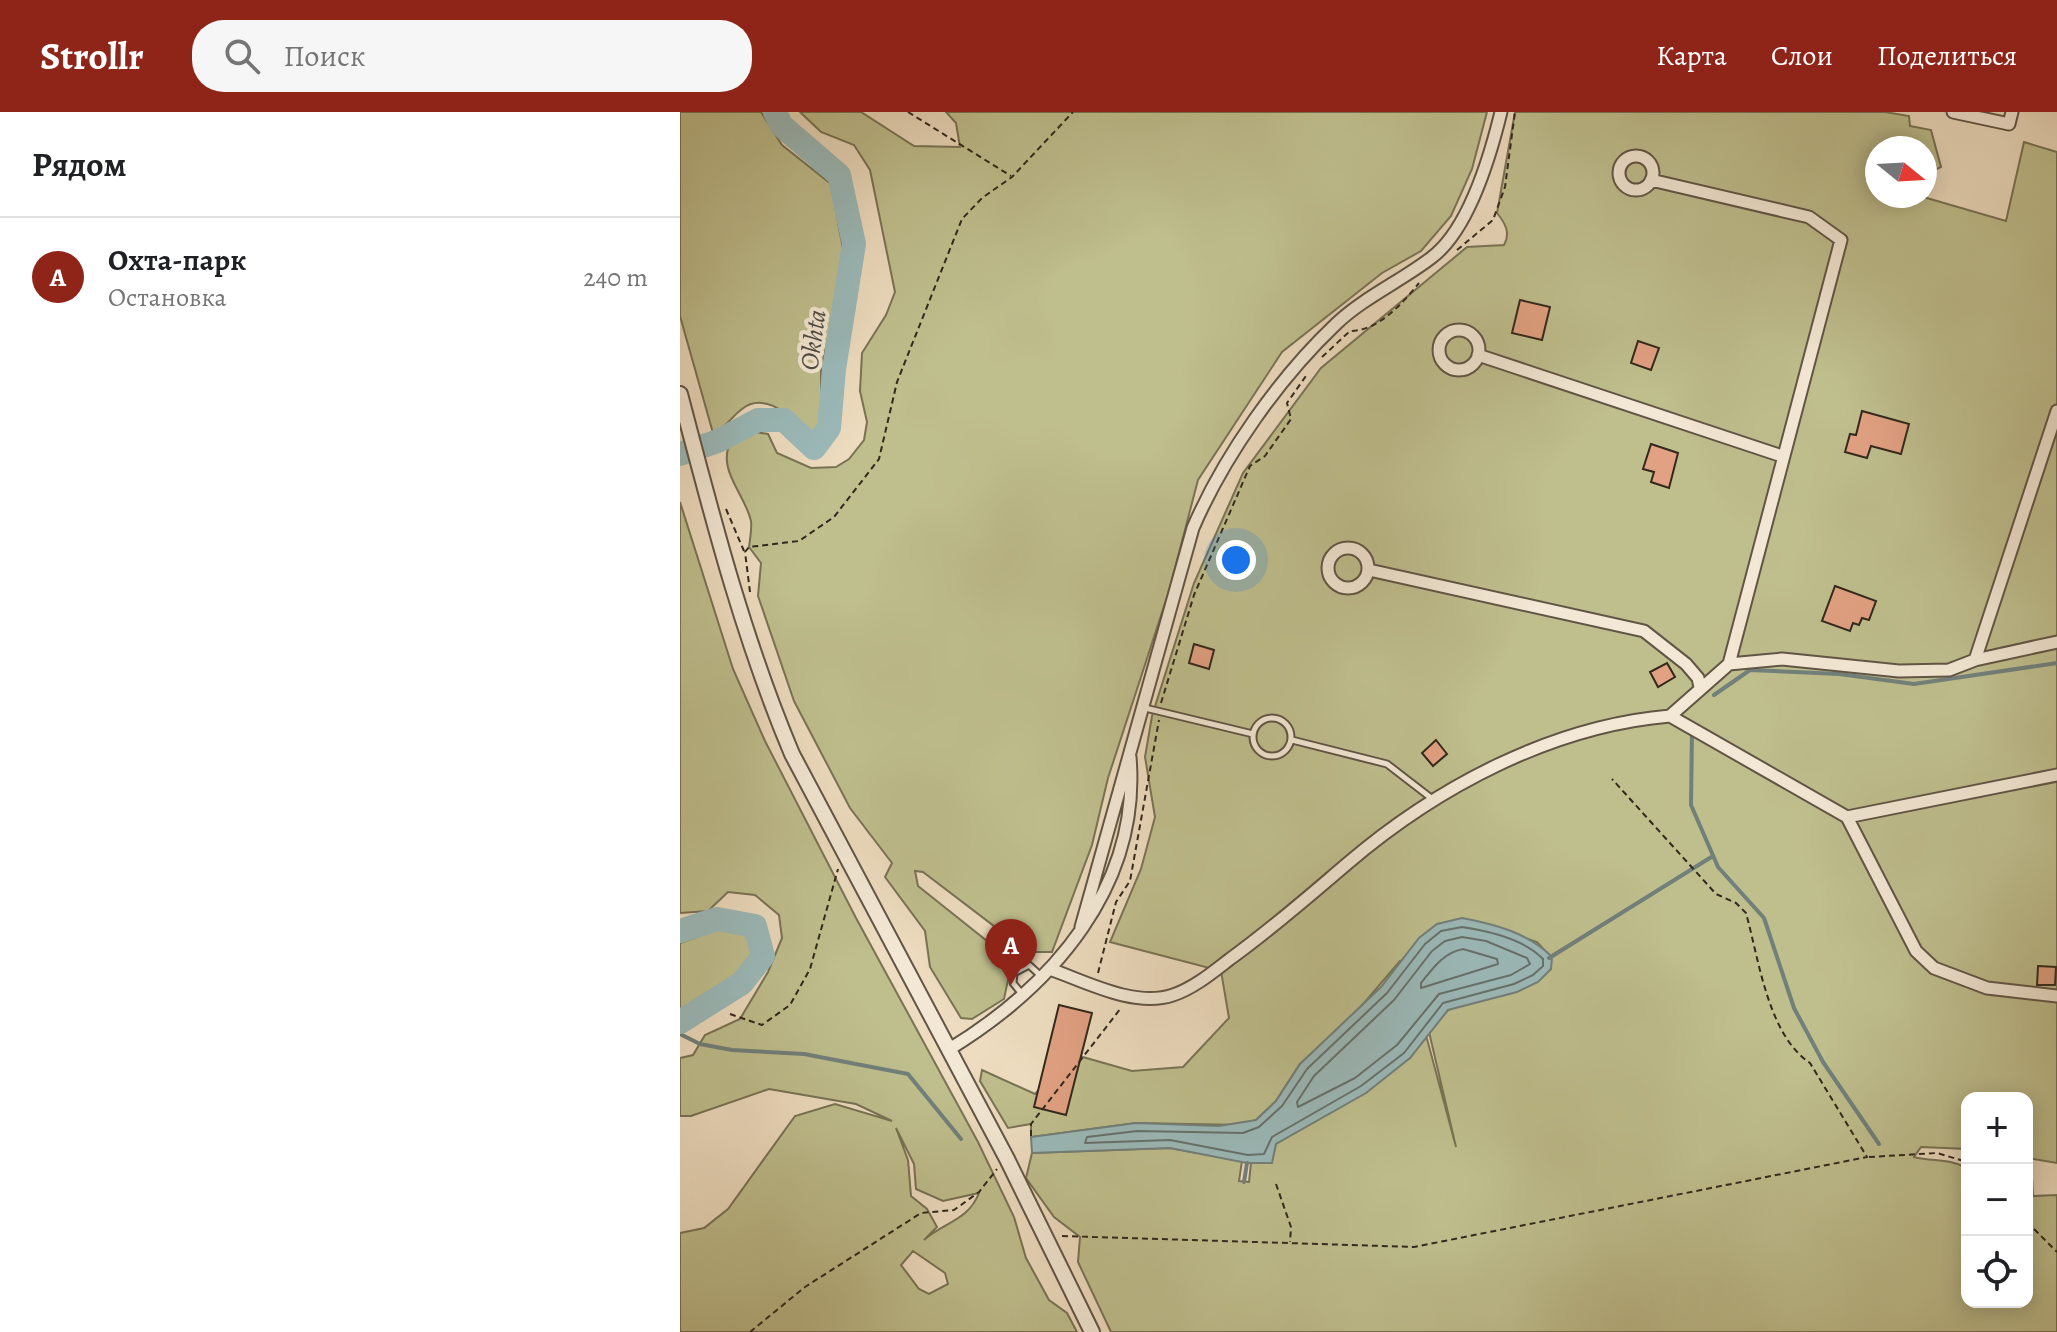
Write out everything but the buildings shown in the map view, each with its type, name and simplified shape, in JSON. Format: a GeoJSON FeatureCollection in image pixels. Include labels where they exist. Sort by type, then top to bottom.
{"type":"FeatureCollection","features":[{"type":"Feature","properties":{"kind":"street"},"geometry":{"type":"LineString","coordinates":[[1081,927],[1097,878],[1129,744],[1193,528],[1211,487],[1301,358],[1340,320],[1435,256],[1469,211],[1501,112]]}},
{"type":"Feature","properties":{"kind":"street"},"geometry":{"type":"LineString","coordinates":[[1953,112],[2009,124],[2012,112]]}},
{"type":"Feature","properties":{"kind":"street"},"geometry":{"type":"LineString","coordinates":[[1651,180],[1809,217],[1841,240],[1729,664]]}},
{"type":"Feature","properties":{"kind":"street"},"geometry":{"type":"LineString","coordinates":[[1478,355],[1782,456]]}},
{"type":"Feature","properties":{"kind":"street"},"geometry":{"type":"LineString","coordinates":[[680,394],[742,620],[764,687],[792,754],[1007,1159],[1092,1332]]}},
{"type":"Feature","properties":{"kind":"street"},"geometry":{"type":"LineString","coordinates":[[1975,660],[2057,411]]}},
{"type":"Feature","properties":{"kind":"street"},"geometry":{"type":"LineString","coordinates":[[1369,570],[1644,631],[1686,664],[1698,678],[1700,687]]}},
{"type":"Feature","properties":{"kind":"street"},"geometry":{"type":"LineString","coordinates":[[1046,973],[1131,996],[1172,995],[1199,981],[1294,912],[1349,861],[1435,801],[1558,737],[1670,716],[1729,664],[1782,659],[1899,671],[1949,670],[1975,660],[2057,642]]}},
{"type":"Feature","properties":{"kind":"street"},"geometry":{"type":"LineString","coordinates":[[1670,716],[1847,817],[1916,951],[1934,968],[1987,988],[2057,996]]}},
{"type":"Feature","properties":{"kind":"street"},"geometry":{"type":"LineString","coordinates":[[948,1050],[981,1030],[1046,973],[1108,888],[1119,862],[1133,791],[1129,744]]}},
{"type":"Feature","properties":{"kind":"street"},"geometry":{"type":"LineString","coordinates":[[1847,817],[2057,775]]}},
{"type":"Feature","properties":{"kind":"lane"},"geometry":{"type":"LineString","coordinates":[[1140,707],[1253,734]]}},
{"type":"Feature","properties":{"kind":"lane"},"geometry":{"type":"LineString","coordinates":[[1269,717],[1281,719],[1290,727],[1292,740],[1287,751],[1276,756],[1264,755],[1255,746],[1253,734],[1258,723],[1269,717]]}},
{"type":"Feature","properties":{"kind":"lane"},"geometry":{"type":"LineString","coordinates":[[1292,740],[1387,764],[1435,801]]}},
{"type":"Feature","properties":{"kind":"lane"},"geometry":{"type":"LineString","coordinates":[[1023,995],[1013,983],[1014,973],[1029,965],[1046,973]]}},
{"type":"Feature","properties":{"kind":"path"},"geometry":{"type":"LineString","coordinates":[[908,112],[930,129],[1012,177]]}},
{"type":"Feature","properties":{"kind":"path"},"geometry":{"type":"LineString","coordinates":[[745,552],[749,547],[799,541],[834,517],[879,459],[897,382],[962,219],[982,198],[1012,177],[1073,112]]}},
{"type":"Feature","properties":{"kind":"path"},"geometry":{"type":"LineString","coordinates":[[1451,255],[1493,220],[1505,187],[1515,112]]}},
{"type":"Feature","properties":{"kind":"path"},"geometry":{"type":"LineString","coordinates":[[1094,986],[1116,902],[1130,881],[1160,727],[1158,711],[1194,595],[1250,466],[1265,456],[1291,419],[1287,403],[1314,364],[1350,331],[1365,331],[1402,304],[1420,282]]}},
{"type":"Feature","properties":{"kind":"path"},"geometry":{"type":"LineString","coordinates":[[725,506],[738,544],[745,552],[751,600],[742,620]]}},
{"type":"Feature","properties":{"kind":"path"},"geometry":{"type":"LineString","coordinates":[[1612,779],[1716,894],[1736,903],[1746,913],[1780,1030],[1798,1056],[1810,1063],[1867,1157]]}},
{"type":"Feature","properties":{"kind":"path"},"geometry":{"type":"LineString","coordinates":[[730,1014],[762,1025],[790,1005],[810,969],[838,864]]}},
{"type":"Feature","properties":{"kind":"path"},"geometry":{"type":"LineString","coordinates":[[1031,1136],[1031,1124],[1131,996]]}},
{"type":"Feature","properties":{"kind":"path"},"geometry":{"type":"LineString","coordinates":[[1042,1234],[1414,1247],[1867,1157],[1937,1153],[1961,1160]]}},
{"type":"Feature","properties":{"kind":"path"},"geometry":{"type":"LineString","coordinates":[[750,1332],[805,1287],[921,1213],[954,1210],[979,1192],[1007,1159]]}},
{"type":"Feature","properties":{"kind":"path"},"geometry":{"type":"LineString","coordinates":[[1276,1184],[1291,1227],[1290,1243]]}},
{"type":"Feature","properties":{"kind":"path"},"geometry":{"type":"LineString","coordinates":[[2033,1228],[2057,1252]]}},
{"type":"Feature","properties":{"kind":"shaded area"},"geometry":{"type":"Polygon","coordinates":[[[680,112],[761,112],[782,145],[831,184],[843,249],[839,292],[821,369],[821,429],[810,433],[787,414],[760,403],[742,409],[713,433],[680,316],[680,112]]]}},
{"type":"Feature","properties":{"kind":"shaded area"},"geometry":{"type":"Polygon","coordinates":[[[800,112],[861,112],[914,146],[960,147],[956,123],[946,112],[1487,112],[1472,169],[1451,216],[1421,251],[1382,273],[1282,352],[1198,480],[1169,591],[1108,778],[1092,845],[1052,952],[1028,952],[923,872],[915,871],[918,886],[1012,961],[1004,999],[972,1019],[961,1018],[930,967],[925,931],[885,877],[892,863],[850,808],[794,701],[758,596],[761,563],[749,547],[751,521],[732,480],[727,460],[732,438],[749,431],[768,434],[777,453],[811,468],[836,467],[849,459],[864,440],[867,422],[860,391],[862,353],[886,315],[895,292],[870,170],[854,145],[821,132],[800,112]]]}},
{"type":"Feature","properties":{"kind":"shaded area"},"geometry":{"type":"Polygon","coordinates":[[[1515,112],[1885,112],[1909,116],[1910,126],[1931,130],[1933,136],[1865,136],[1865,208],[1937,208],[1937,201],[2006,221],[2024,142],[2057,152],[2057,1163],[2033,1159],[2033,1092],[1961,1092],[1961,1149],[1921,1147],[1914,1157],[1961,1165],[1961,1308],[2033,1308],[2033,1196],[2057,1195],[2057,1332],[1111,1332],[1078,1262],[1080,1237],[1054,1217],[1026,1178],[1032,1153],[1170,1148],[1242,1161],[1239,1181],[1249,1182],[1251,1163],[1271,1163],[1276,1144],[1410,1058],[1426,1035],[1456,1147],[1429,1032],[1448,1010],[1551,969],[1551,958],[1627,910],[1550,956],[1537,942],[1516,935],[1400,961],[1346,1024],[1300,1064],[1276,1101],[1256,1120],[1243,1125],[1136,1123],[1031,1137],[1031,1124],[1008,1128],[980,1081],[982,1070],[1035,1094],[1072,1054],[1132,1071],[1183,1067],[1229,1018],[1221,971],[1110,942],[1141,869],[1155,817],[1145,757],[1152,716],[1194,583],[1243,473],[1321,368],[1467,247],[1504,245],[1506,228],[1497,213],[1515,112]]]}},
{"type":"Feature","properties":{"kind":"shaded area"},"geometry":{"type":"Polygon","coordinates":[[[680,502],[733,669],[765,741],[856,918],[978,1142],[1014,1217],[1026,1258],[1049,1300],[1067,1313],[1077,1332],[680,1332],[680,1233],[704,1228],[728,1209],[795,1116],[835,1104],[892,1121],[856,1104],[769,1089],[691,1116],[680,1116],[680,1058],[693,1055],[705,1035],[740,1019],[768,972],[782,938],[779,915],[755,895],[728,892],[708,911],[680,913],[680,502]],[[896,1128],[908,1160],[911,1196],[927,1209],[937,1227],[924,1240],[969,1210],[979,1193],[943,1201],[916,1189],[914,1164],[896,1128]],[[913,1251],[901,1265],[919,1289],[929,1294],[948,1284],[945,1273],[913,1251]]]}},
{"type":"Feature","properties":{"kind":"shaded area"},"geometry":{"type":"Polygon","coordinates":[[[718,929],[751,934],[753,954],[736,975],[680,1010],[680,943],[718,929]]]}},
{"type":"Feature","properties":{"kind":"water"},"geometry":{"type":"Polygon","coordinates":[[[1462,918],[1498,927],[1533,942],[1552,957],[1551,969],[1538,982],[1517,992],[1448,1010],[1410,1058],[1366,1093],[1276,1144],[1272,1163],[1247,1163],[1170,1148],[1032,1153],[1031,1137],[1136,1123],[1219,1126],[1256,1120],[1276,1101],[1300,1064],[1381,987],[1419,938],[1437,924],[1462,918]]]}},
{"type":"Feature","properties":{"kind":"waterway","name":"Okhta"},"geometry":{"type":"LineString","coordinates":[[680,454],[718,441],[758,420],[784,420],[814,448],[829,428],[834,369],[854,244],[839,175],[781,125],[775,112]]}},
{"type":"Feature","properties":{"kind":"waterway"},"geometry":{"type":"LineString","coordinates":[[1714,695],[1750,670],[1839,674],[1914,684],[2057,663]]}},
{"type":"Feature","properties":{"kind":"waterway"},"geometry":{"type":"LineString","coordinates":[[1692,732],[1691,805],[1718,867],[1764,918],[1794,1008],[1823,1062],[1879,1144]]}},
{"type":"Feature","properties":{"kind":"waterway"},"geometry":{"type":"LineString","coordinates":[[1549,958],[1713,856]]}},
{"type":"Feature","properties":{"kind":"waterway","name":"Okhta"},"geometry":{"type":"LineString","coordinates":[[680,931],[717,919],[755,926],[763,956],[742,983],[680,1022]]}},
{"type":"Feature","properties":{"kind":"waterway"},"geometry":{"type":"LineString","coordinates":[[680,1034],[700,1044],[732,1050],[804,1054],[908,1074],[961,1139]]}},
{"type":"Feature","properties":{"kind":"waterway"},"geometry":{"type":"LineString","coordinates":[[1244,1182],[1247,1163]]}},
{"type":"Feature","properties":{"kind":"place","name":"Охта-парк"},"geometry":{"type":"Point","coordinates":[1011,985]}}]}
